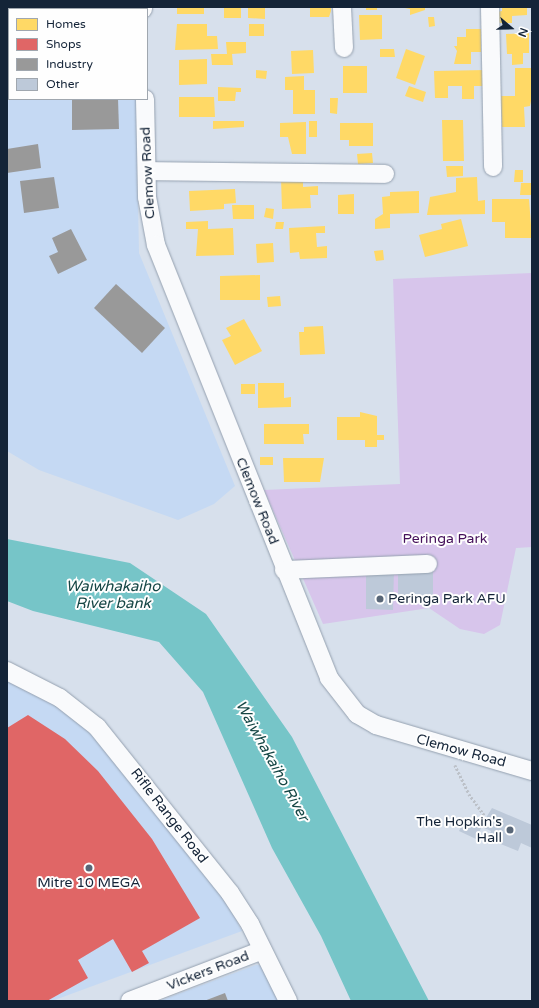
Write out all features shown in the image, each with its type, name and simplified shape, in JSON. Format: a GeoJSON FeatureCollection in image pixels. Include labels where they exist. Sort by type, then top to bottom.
{"type":"FeatureCollection","features":[{"type":"Feature","properties":{"kind":"street"},"geometry":{"type":"LineString","coordinates":[[342,7],[344,48]]}},
{"type":"Feature","properties":{"kind":"street"},"geometry":{"type":"LineString","coordinates":[[490,7],[493,167]]}},
{"type":"Feature","properties":{"kind":"street","name":"Clemow Road"},"geometry":{"type":"LineString","coordinates":[[145,100],[150,222],[164,267],[318,657],[341,697],[357,714],[398,734],[532,771]]}},
{"type":"Feature","properties":{"kind":"street"},"geometry":{"type":"LineString","coordinates":[[147,171],[385,174]]}},
{"type":"Feature","properties":{"kind":"street"},"geometry":{"type":"LineString","coordinates":[[284,570],[428,564]]}},
{"type":"Feature","properties":{"kind":"street","name":"Rifle Range Road"},"geometry":{"type":"LineString","coordinates":[[7,671],[60,698],[97,727],[230,893],[263,950],[288,1001]]}},
{"type":"Feature","properties":{"kind":"street","name":"Vickers Road"},"geometry":{"type":"LineString","coordinates":[[130,1001],[263,950]]}},
{"type":"Feature","properties":{"kind":"path"},"geometry":{"type":"LineString","coordinates":[[455,764],[469,794],[485,816]]}},
{"type":"Feature","properties":{"kind":"shaded area"},"geometry":{"type":"Polygon","coordinates":[[[7,7],[134,7],[8,8],[8,100],[136,100],[139,253],[235,486],[214,504],[178,520],[39,470],[7,451],[7,7]]]}},
{"type":"Feature","properties":{"kind":"shaded area","name":"Mitre 10 MEGA"},"geometry":{"type":"Polygon","coordinates":[[[7,671],[90,724],[204,859],[242,931],[52,1001],[7,1001],[7,671]]]}},
{"type":"Feature","properties":{"kind":"shaded area"},"geometry":{"type":"Polygon","coordinates":[[[256,965],[272,966],[287,1001],[159,1001],[256,965]]]}},
{"type":"Feature","properties":{"kind":"green space","name":"Peringa Park"},"geometry":{"type":"Polygon","coordinates":[[[532,273],[532,547],[516,548],[500,625],[484,634],[460,629],[429,608],[323,624],[264,490],[400,484],[393,279],[532,273]]]}},
{"type":"Feature","properties":{"kind":"water","name":"Waiwhakaiho River bank"},"geometry":{"type":"Polygon","coordinates":[[[7,539],[130,563],[206,614],[292,737],[429,1001],[351,1001],[321,936],[272,848],[203,692],[159,642],[33,611],[7,601],[7,539]]]}},
{"type":"Feature","properties":{"kind":"building: Homes"},"geometry":{"type":"Polygon","coordinates":[[[177,7],[204,7],[204,14],[177,14],[177,7]]]}},
{"type":"Feature","properties":{"kind":"building: Homes"},"geometry":{"type":"Polygon","coordinates":[[[224,7],[241,7],[241,18],[224,18],[224,7]]]}},
{"type":"Feature","properties":{"kind":"building: Homes"},"geometry":{"type":"Polygon","coordinates":[[[310,7],[331,7],[329,17],[310,17],[310,7]]]}},
{"type":"Feature","properties":{"kind":"building: Homes"},"geometry":{"type":"Polygon","coordinates":[[[366,7],[377,7],[377,10],[366,10],[366,7]]]}},
{"type":"Feature","properties":{"kind":"building: Homes"},"geometry":{"type":"Polygon","coordinates":[[[400,7],[425,7],[425,10],[410,15],[410,9],[400,7]]]}},
{"type":"Feature","properties":{"kind":"building: Homes"},"geometry":{"type":"Polygon","coordinates":[[[502,7],[527,7],[527,15],[512,16],[512,23],[497,23],[497,12],[502,11],[502,7]]]}},
{"type":"Feature","properties":{"kind":"building: Homes"},"geometry":{"type":"Polygon","coordinates":[[[248,8],[265,8],[265,19],[248,18],[248,8]]]}},
{"type":"Feature","properties":{"kind":"building: Homes"},"geometry":{"type":"Polygon","coordinates":[[[359,15],[382,15],[382,39],[360,40],[359,15]]]}},
{"type":"Feature","properties":{"kind":"building: Homes"},"geometry":{"type":"Polygon","coordinates":[[[428,17],[434,17],[435,26],[429,27],[428,17]]]}},
{"type":"Feature","properties":{"kind":"building: Homes"},"geometry":{"type":"Polygon","coordinates":[[[177,24],[207,24],[207,36],[217,36],[218,49],[175,50],[177,24]]]}},
{"type":"Feature","properties":{"kind":"building: Homes"},"geometry":{"type":"Polygon","coordinates":[[[249,24],[264,24],[264,36],[249,36],[249,24]]]}},
{"type":"Feature","properties":{"kind":"building: Homes"},"geometry":{"type":"Polygon","coordinates":[[[466,29],[481,29],[481,52],[471,52],[471,64],[454,64],[457,51],[454,46],[457,46],[457,37],[466,37],[466,29]]]}},
{"type":"Feature","properties":{"kind":"building: Homes"},"geometry":{"type":"Polygon","coordinates":[[[529,33],[529,53],[523,53],[523,64],[512,65],[512,54],[507,54],[506,34],[529,33]]]}},
{"type":"Feature","properties":{"kind":"building: Homes"},"geometry":{"type":"Polygon","coordinates":[[[226,42],[246,42],[246,53],[232,54],[233,65],[212,65],[211,54],[227,54],[226,42]]]}},
{"type":"Feature","properties":{"kind":"building: Homes"},"geometry":{"type":"Polygon","coordinates":[[[380,49],[394,49],[395,57],[380,57],[380,49]]]}},
{"type":"Feature","properties":{"kind":"building: Homes"},"geometry":{"type":"Polygon","coordinates":[[[406,49],[425,56],[415,85],[396,78],[406,49]]]}},
{"type":"Feature","properties":{"kind":"building: Homes"},"geometry":{"type":"Polygon","coordinates":[[[313,50],[314,73],[292,74],[291,51],[313,50]]]}},
{"type":"Feature","properties":{"kind":"building: Homes"},"geometry":{"type":"Polygon","coordinates":[[[207,59],[207,84],[179,85],[179,60],[207,59]]]}},
{"type":"Feature","properties":{"kind":"building: Homes"},"geometry":{"type":"Polygon","coordinates":[[[343,66],[367,66],[367,93],[343,93],[343,66]]]}},
{"type":"Feature","properties":{"kind":"building: Homes"},"geometry":{"type":"Polygon","coordinates":[[[515,68],[532,68],[532,96],[530,106],[524,107],[525,127],[502,127],[501,96],[515,96],[515,68]]]}},
{"type":"Feature","properties":{"kind":"building: Homes"},"geometry":{"type":"Polygon","coordinates":[[[256,70],[267,71],[266,79],[256,78],[256,70]]]}},
{"type":"Feature","properties":{"kind":"building: Homes"},"geometry":{"type":"Polygon","coordinates":[[[486,70],[486,86],[474,86],[474,99],[462,99],[462,86],[448,86],[448,98],[435,98],[434,71],[486,70]]]}},
{"type":"Feature","properties":{"kind":"building: Homes"},"geometry":{"type":"Polygon","coordinates":[[[304,76],[304,90],[315,90],[315,114],[293,114],[293,90],[285,90],[285,77],[304,76]]]}},
{"type":"Feature","properties":{"kind":"building: Homes"},"geometry":{"type":"Polygon","coordinates":[[[409,86],[426,92],[423,102],[405,96],[409,86]]]}},
{"type":"Feature","properties":{"kind":"building: Homes"},"geometry":{"type":"Polygon","coordinates":[[[218,87],[241,88],[241,92],[236,92],[235,101],[218,101],[218,87]]]}},
{"type":"Feature","properties":{"kind":"building: Homes"},"geometry":{"type":"Polygon","coordinates":[[[179,97],[214,97],[215,117],[179,117],[179,97]]]}},
{"type":"Feature","properties":{"kind":"building: Homes"},"geometry":{"type":"Polygon","coordinates":[[[330,98],[338,98],[337,114],[330,113],[330,98]]]}},
{"type":"Feature","properties":{"kind":"building: Homes"},"geometry":{"type":"Polygon","coordinates":[[[442,120],[463,120],[464,161],[443,161],[442,120]]]}},
{"type":"Feature","properties":{"kind":"building: Homes"},"geometry":{"type":"Polygon","coordinates":[[[213,121],[244,121],[244,127],[213,129],[213,121]]]}},
{"type":"Feature","properties":{"kind":"building: Homes"},"geometry":{"type":"Polygon","coordinates":[[[309,121],[317,121],[317,137],[309,137],[309,121]]]}},
{"type":"Feature","properties":{"kind":"building: Homes"},"geometry":{"type":"Polygon","coordinates":[[[306,122],[306,154],[292,154],[288,137],[280,137],[280,123],[306,122]]]}},
{"type":"Feature","properties":{"kind":"building: Homes"},"geometry":{"type":"Polygon","coordinates":[[[340,123],[373,123],[373,146],[349,146],[349,140],[340,140],[340,123]]]}},
{"type":"Feature","properties":{"kind":"building: Homes"},"geometry":{"type":"Polygon","coordinates":[[[372,153],[373,163],[358,164],[357,154],[372,153]]]}},
{"type":"Feature","properties":{"kind":"building: Homes"},"geometry":{"type":"Polygon","coordinates":[[[446,166],[463,166],[463,176],[447,177],[446,166]]]}},
{"type":"Feature","properties":{"kind":"building: Homes"},"geometry":{"type":"Polygon","coordinates":[[[515,170],[523,170],[523,182],[514,182],[515,170]]]}},
{"type":"Feature","properties":{"kind":"building: Homes"},"geometry":{"type":"Polygon","coordinates":[[[477,177],[478,201],[485,200],[485,214],[427,215],[430,197],[456,192],[456,178],[477,177]]]}},
{"type":"Feature","properties":{"kind":"building: Homes"},"geometry":{"type":"Polygon","coordinates":[[[281,179],[303,179],[303,187],[318,186],[318,195],[310,195],[311,208],[282,209],[281,179]]]}},
{"type":"Feature","properties":{"kind":"building: Homes"},"geometry":{"type":"Polygon","coordinates":[[[521,183],[532,183],[532,195],[520,195],[521,183]]]}},
{"type":"Feature","properties":{"kind":"building: Homes"},"geometry":{"type":"Polygon","coordinates":[[[235,189],[236,203],[224,204],[224,209],[190,211],[189,191],[235,189]]]}},
{"type":"Feature","properties":{"kind":"building: Homes"},"geometry":{"type":"Polygon","coordinates":[[[419,191],[419,213],[390,214],[390,228],[375,229],[375,219],[383,214],[382,197],[390,196],[390,192],[419,191]]]}},
{"type":"Feature","properties":{"kind":"building: Homes"},"geometry":{"type":"Polygon","coordinates":[[[354,194],[354,214],[338,214],[338,195],[354,194]]]}},
{"type":"Feature","properties":{"kind":"building: Homes"},"geometry":{"type":"Polygon","coordinates":[[[492,199],[529,199],[532,238],[505,238],[505,222],[492,222],[492,199]]]}},
{"type":"Feature","properties":{"kind":"building: Homes"},"geometry":{"type":"Polygon","coordinates":[[[232,205],[254,205],[254,219],[233,219],[232,205]]]}},
{"type":"Feature","properties":{"kind":"building: Homes"},"geometry":{"type":"Polygon","coordinates":[[[266,208],[274,209],[273,219],[264,217],[266,208]]]}},
{"type":"Feature","properties":{"kind":"building: Homes"},"geometry":{"type":"Polygon","coordinates":[[[461,219],[468,246],[425,257],[419,235],[442,229],[441,224],[461,219]]]}},
{"type":"Feature","properties":{"kind":"building: Homes"},"geometry":{"type":"Polygon","coordinates":[[[208,221],[208,229],[233,228],[234,255],[196,256],[198,229],[186,229],[186,222],[208,221]]]}},
{"type":"Feature","properties":{"kind":"building: Homes"},"geometry":{"type":"Polygon","coordinates":[[[276,222],[284,222],[283,229],[275,229],[276,222]]]}},
{"type":"Feature","properties":{"kind":"building: Homes"},"geometry":{"type":"Polygon","coordinates":[[[325,226],[325,233],[316,233],[317,247],[327,246],[327,258],[300,259],[299,252],[290,253],[289,228],[325,226]]]}},
{"type":"Feature","properties":{"kind":"building: Homes"},"geometry":{"type":"Polygon","coordinates":[[[273,243],[274,262],[257,263],[256,244],[273,243]]]}},
{"type":"Feature","properties":{"kind":"building: Homes"},"geometry":{"type":"Polygon","coordinates":[[[383,250],[384,260],[376,261],[374,251],[383,250]]]}},
{"type":"Feature","properties":{"kind":"building: Homes"},"geometry":{"type":"Polygon","coordinates":[[[260,275],[260,300],[220,300],[220,276],[260,275]]]}},
{"type":"Feature","properties":{"kind":"building: Homes"},"geometry":{"type":"Polygon","coordinates":[[[280,296],[281,306],[268,307],[267,297],[280,296]]]}},
{"type":"Feature","properties":{"kind":"building: Homes"},"geometry":{"type":"Polygon","coordinates":[[[244,319],[262,351],[235,365],[222,340],[231,336],[226,328],[244,319]]]}},
{"type":"Feature","properties":{"kind":"building: Homes"},"geometry":{"type":"Polygon","coordinates":[[[323,326],[325,354],[300,355],[299,332],[304,332],[304,327],[323,326]]]}},
{"type":"Feature","properties":{"kind":"building: Homes"},"geometry":{"type":"Polygon","coordinates":[[[258,383],[284,383],[284,398],[291,397],[291,407],[258,408],[258,383]]]}},
{"type":"Feature","properties":{"kind":"building: Homes"},"geometry":{"type":"Polygon","coordinates":[[[241,384],[255,384],[255,394],[241,394],[241,384]]]}},
{"type":"Feature","properties":{"kind":"building: Homes"},"geometry":{"type":"Polygon","coordinates":[[[360,412],[377,416],[377,435],[384,435],[384,440],[377,440],[377,447],[365,447],[365,440],[337,440],[337,417],[360,417],[360,412]]]}},
{"type":"Feature","properties":{"kind":"building: Homes"},"geometry":{"type":"Polygon","coordinates":[[[264,424],[309,424],[309,434],[303,434],[304,444],[264,444],[264,424]]]}},
{"type":"Feature","properties":{"kind":"building: Homes"},"geometry":{"type":"Polygon","coordinates":[[[260,457],[273,457],[273,465],[260,465],[260,457]]]}},
{"type":"Feature","properties":{"kind":"building: Homes"},"geometry":{"type":"Polygon","coordinates":[[[283,458],[324,458],[320,482],[284,482],[283,458]]]}},
{"type":"Feature","properties":{"kind":"building: Shops","name":"Mitre 10 MEGA"},"geometry":{"type":"Polygon","coordinates":[[[28,715],[65,739],[98,771],[152,839],[200,918],[142,951],[149,963],[132,972],[113,939],[78,960],[88,978],[47,1001],[7,1001],[7,728],[28,715]]]}},
{"type":"Feature","properties":{"kind":"building: Industry"},"geometry":{"type":"Polygon","coordinates":[[[72,100],[118,100],[119,129],[72,130],[72,100]]]}},
{"type":"Feature","properties":{"kind":"building: Industry"},"geometry":{"type":"Polygon","coordinates":[[[38,144],[41,168],[7,173],[7,149],[38,144]]]}},
{"type":"Feature","properties":{"kind":"building: Industry"},"geometry":{"type":"Polygon","coordinates":[[[54,177],[59,208],[24,213],[20,181],[54,177]]]}},
{"type":"Feature","properties":{"kind":"building: Industry"},"geometry":{"type":"Polygon","coordinates":[[[71,229],[87,260],[58,274],[49,256],[58,252],[52,238],[71,229]]]}},
{"type":"Feature","properties":{"kind":"building: Industry"},"geometry":{"type":"Polygon","coordinates":[[[116,284],[165,328],[142,353],[94,308],[116,284]]]}},
{"type":"Feature","properties":{"kind":"building: Industry"},"geometry":{"type":"Polygon","coordinates":[[[225,993],[228,1001],[204,1001],[225,993]]]}},
{"type":"Feature","properties":{"kind":"building: Other"},"geometry":{"type":"Polygon","coordinates":[[[398,568],[433,568],[433,599],[398,599],[398,568]]]}},
{"type":"Feature","properties":{"kind":"building: Other","name":"Peringa Park AFU"},"geometry":{"type":"Polygon","coordinates":[[[366,569],[394,569],[393,610],[366,609],[366,569]]]}},
{"type":"Feature","properties":{"kind":"building: Other","name":"The Hopkin's Hall"},"geometry":{"type":"Polygon","coordinates":[[[492,808],[532,825],[532,848],[521,843],[518,851],[488,839],[491,831],[484,828],[487,822],[484,821],[492,808]]]}},
{"type":"Feature","properties":{"kind":"building: Other"},"geometry":{"type":"Polygon","coordinates":[[[465,819],[482,826],[476,839],[459,831],[465,819]]]}},
{"type":"Feature","properties":{"kind":"place","name":"Peringa Park AFU"},"geometry":{"type":"Point","coordinates":[380,599]}},
{"type":"Feature","properties":{"kind":"place","name":"The Hopkin's Hall"},"geometry":{"type":"Point","coordinates":[510,830]}},
{"type":"Feature","properties":{"kind":"place","name":"Mitre 10 MEGA"},"geometry":{"type":"Point","coordinates":[89,868]}},
{"type":"Feature","properties":{"kind":"water label","name":"Waiwhakaiho River"},"geometry":{"type":"Point","coordinates":[272,761]}}]}
